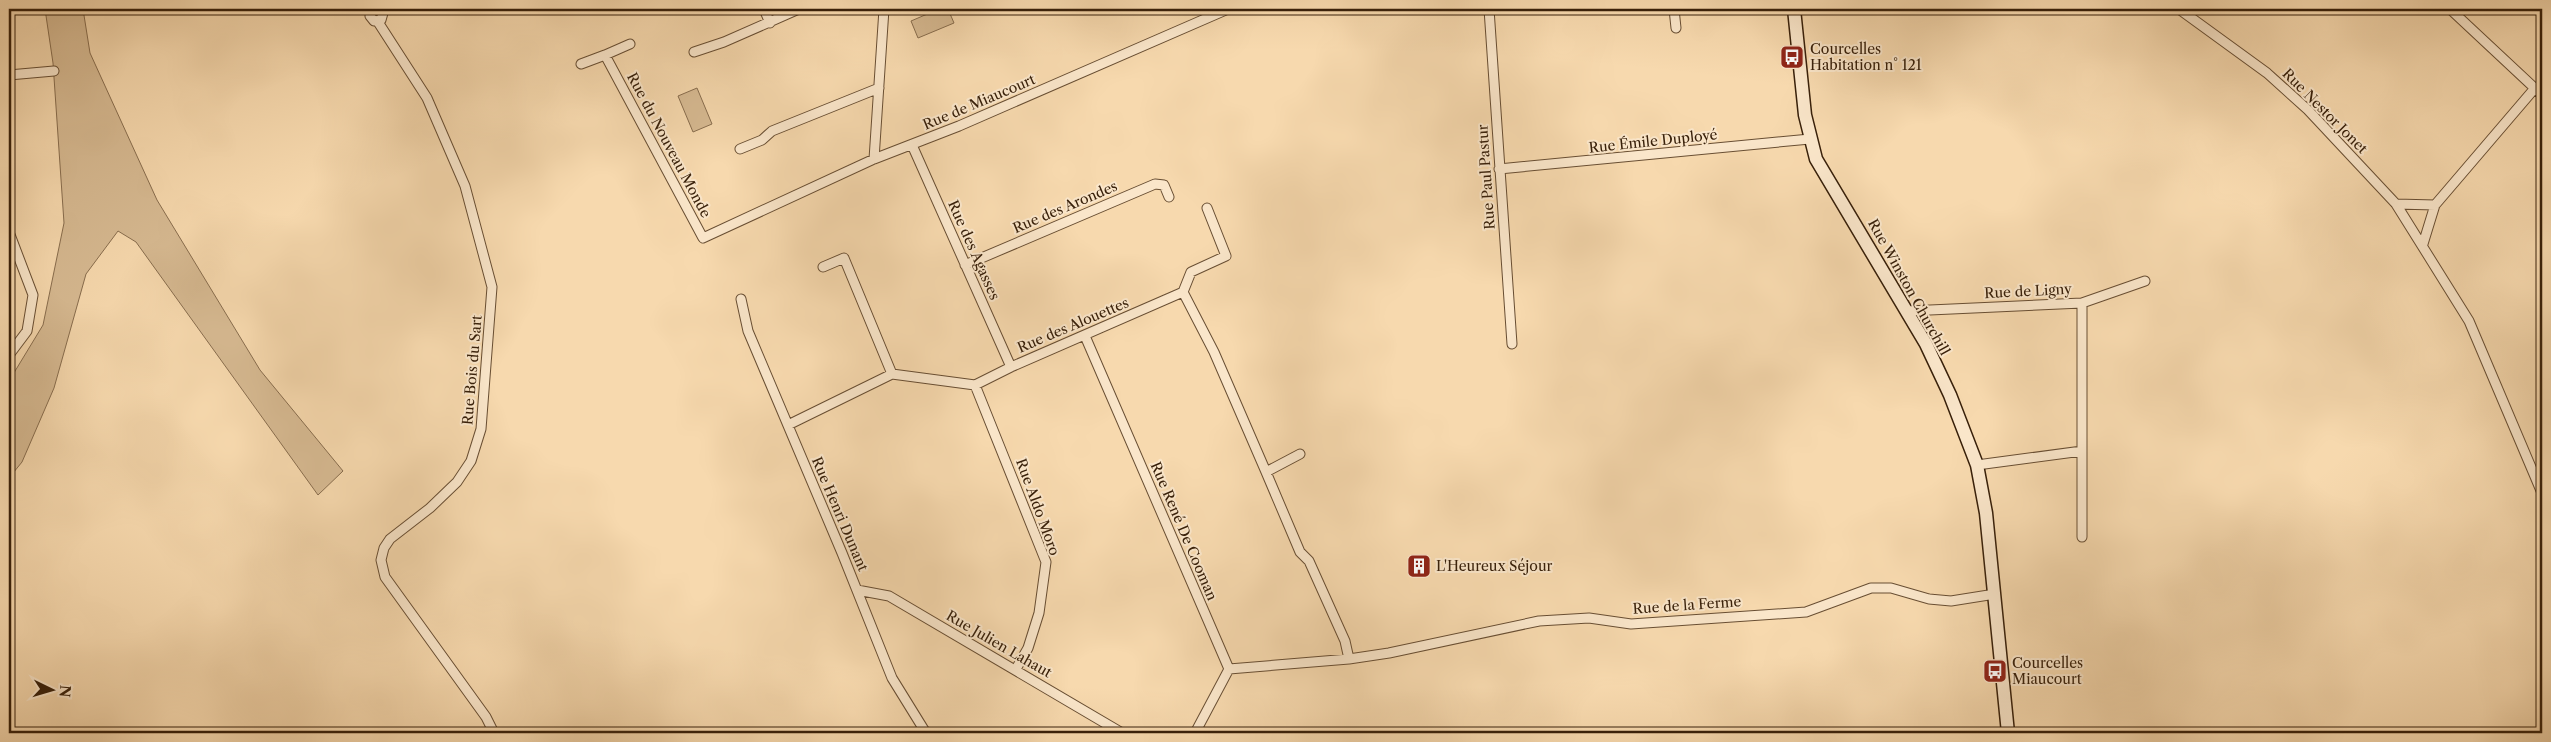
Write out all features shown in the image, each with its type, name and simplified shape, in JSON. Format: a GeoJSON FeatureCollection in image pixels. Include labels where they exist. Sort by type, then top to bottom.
{"type":"FeatureCollection","features":[{"type":"Feature","properties":{"kind":"main road","name":"Rue Winston Churchill"},"geometry":{"type":"LineString","coordinates":[[1794,9],[1805,115],[1816,158],[1908,311],[1950,395],[1977,465],[1986,513],[2008,733]]}},
{"type":"Feature","properties":{"kind":"street"},"geometry":{"type":"LineString","coordinates":[[764,9],[770,23]]}},
{"type":"Feature","properties":{"kind":"street"},"geometry":{"type":"LineString","coordinates":[[694,52],[770,23],[799,9]]}},
{"type":"Feature","properties":{"kind":"street"},"geometry":{"type":"LineString","coordinates":[[874,159],[884,9]]}},
{"type":"Feature","properties":{"kind":"street","name":"Rue de Miaucourt"},"geometry":{"type":"LineString","coordinates":[[741,221],[874,159],[912,144],[1207,13],[1228,9]]}},
{"type":"Feature","properties":{"kind":"street","name":"Rue Paul Pastur"},"geometry":{"type":"LineString","coordinates":[[1489,9],[1512,344]]}},
{"type":"Feature","properties":{"kind":"street"},"geometry":{"type":"LineString","coordinates":[[1674,9],[1676,28]]}},
{"type":"Feature","properties":{"kind":"street","name":"Rue Nestor Jonet"},"geometry":{"type":"LineString","coordinates":[[2179,9],[2267,73],[2308,110],[2396,204],[2423,244],[2469,321],[2542,493]]}},
{"type":"Feature","properties":{"kind":"street"},"geometry":{"type":"LineString","coordinates":[[2450,9],[2542,95]]}},
{"type":"Feature","properties":{"kind":"street","name":"Rue Bois du Sart"},"geometry":{"type":"LineString","coordinates":[[369,10],[372,20],[378,22],[426,98],[465,186],[492,287],[481,429],[471,461],[457,482],[430,508],[390,539],[384,548],[381,560],[385,577],[486,717],[494,733]]}},
{"type":"Feature","properties":{"kind":"street"},"geometry":{"type":"LineString","coordinates":[[378,22],[382,19],[385,10]]}},
{"type":"Feature","properties":{"kind":"street"},"geometry":{"type":"LineString","coordinates":[[581,64],[630,44]]}},
{"type":"Feature","properties":{"kind":"street","name":"Rue du Nouveau Monde"},"geometry":{"type":"LineString","coordinates":[[605,55],[703,238],[741,221]]}},
{"type":"Feature","properties":{"kind":"street"},"geometry":{"type":"LineString","coordinates":[[9,75],[54,71]]}},
{"type":"Feature","properties":{"kind":"street"},"geometry":{"type":"LineString","coordinates":[[740,149],[762,140],[772,132],[879,88]]}},
{"type":"Feature","properties":{"kind":"street"},"geometry":{"type":"LineString","coordinates":[[2423,244],[2435,205],[2535,88]]}},
{"type":"Feature","properties":{"kind":"street","name":"Rue Émile Duployé"},"geometry":{"type":"LineString","coordinates":[[1500,169],[1810,139]]}},
{"type":"Feature","properties":{"kind":"street","name":"Rue des Agasses"},"geometry":{"type":"LineString","coordinates":[[912,144],[1011,367]]}},
{"type":"Feature","properties":{"kind":"street","name":"Rue des Arondes"},"geometry":{"type":"LineString","coordinates":[[965,264],[1155,184],[1164,185],[1169,198]]}},
{"type":"Feature","properties":{"kind":"street"},"geometry":{"type":"LineString","coordinates":[[2396,204],[2435,205]]}},
{"type":"Feature","properties":{"kind":"street"},"geometry":{"type":"LineString","coordinates":[[1207,208],[1226,256],[1190,272],[1183,292],[1214,352],[1300,552],[1309,561],[1345,641],[1349,659]]}},
{"type":"Feature","properties":{"kind":"street"},"geometry":{"type":"LineString","coordinates":[[9,232],[33,295],[27,331],[9,355]]}},
{"type":"Feature","properties":{"kind":"street"},"geometry":{"type":"LineString","coordinates":[[823,268],[844,258],[892,374]]}},
{"type":"Feature","properties":{"kind":"street","name":"Rue de Ligny"},"geometry":{"type":"LineString","coordinates":[[1908,311],[2082,303],[2145,281]]}},
{"type":"Feature","properties":{"kind":"street","name":"Rue des Alouettes"},"geometry":{"type":"LineString","coordinates":[[975,385],[1011,367],[1183,292]]}},
{"type":"Feature","properties":{"kind":"street","name":"Rue Henri Dunant"},"geometry":{"type":"LineString","coordinates":[[741,299],[748,331],[892,678],[926,733]]}},
{"type":"Feature","properties":{"kind":"street"},"geometry":{"type":"LineString","coordinates":[[2082,303],[2082,537]]}},
{"type":"Feature","properties":{"kind":"street","name":"Rue René De Cooman"},"geometry":{"type":"LineString","coordinates":[[1085,336],[1229,669]]}},
{"type":"Feature","properties":{"kind":"street"},"geometry":{"type":"LineString","coordinates":[[788,425],[892,374],[975,385]]}},
{"type":"Feature","properties":{"kind":"street","name":"Rue Aldo Moro"},"geometry":{"type":"LineString","coordinates":[[975,385],[1046,562],[1039,613],[1028,648],[1016,669]]}},
{"type":"Feature","properties":{"kind":"street"},"geometry":{"type":"LineString","coordinates":[[1977,465],[2082,451]]}},
{"type":"Feature","properties":{"kind":"street"},"geometry":{"type":"LineString","coordinates":[[1266,472],[1300,454]]}},
{"type":"Feature","properties":{"kind":"street","name":"Rue de la Ferme"},"geometry":{"type":"LineString","coordinates":[[1229,669],[1349,659],[1389,653],[1539,621],[1589,618],[1631,624],[1806,612],[1871,588],[1891,588],[1929,599],[1951,601],[1995,594]]}},
{"type":"Feature","properties":{"kind":"street","name":"Rue Julien Lahaut"},"geometry":{"type":"LineString","coordinates":[[856,590],[889,596],[1122,733]]}},
{"type":"Feature","properties":{"kind":"street"},"geometry":{"type":"LineString","coordinates":[[1195,733],[1229,669]]}},
{"type":"Feature","properties":{"kind":"shaded area"},"geometry":{"type":"Polygon","coordinates":[[[45,9],[83,9],[90,53],[157,200],[260,370],[343,471],[318,495],[136,242],[118,231],[86,274],[54,388],[22,462],[9,478],[9,381],[43,325],[64,223],[53,63],[45,9]]]}},
{"type":"Feature","properties":{"kind":"shaded area"},"geometry":{"type":"Polygon","coordinates":[[[939,9],[948,9],[954,23],[918,38],[911,21],[939,9]]]}},
{"type":"Feature","properties":{"kind":"shaded area"},"geometry":{"type":"Polygon","coordinates":[[[697,88],[712,124],[693,132],[678,96],[697,88]]]}},
{"type":"Feature","properties":{"kind":"place","name":"Courcelles Habitation n° 121"},"geometry":{"type":"Point","coordinates":[1792,57]}},
{"type":"Feature","properties":{"kind":"place","name":"L'Heureux Séjour"},"geometry":{"type":"Point","coordinates":[1419,566]}},
{"type":"Feature","properties":{"kind":"place","name":"Courcelles Miaucourt"},"geometry":{"type":"Point","coordinates":[1995,671]}}]}
